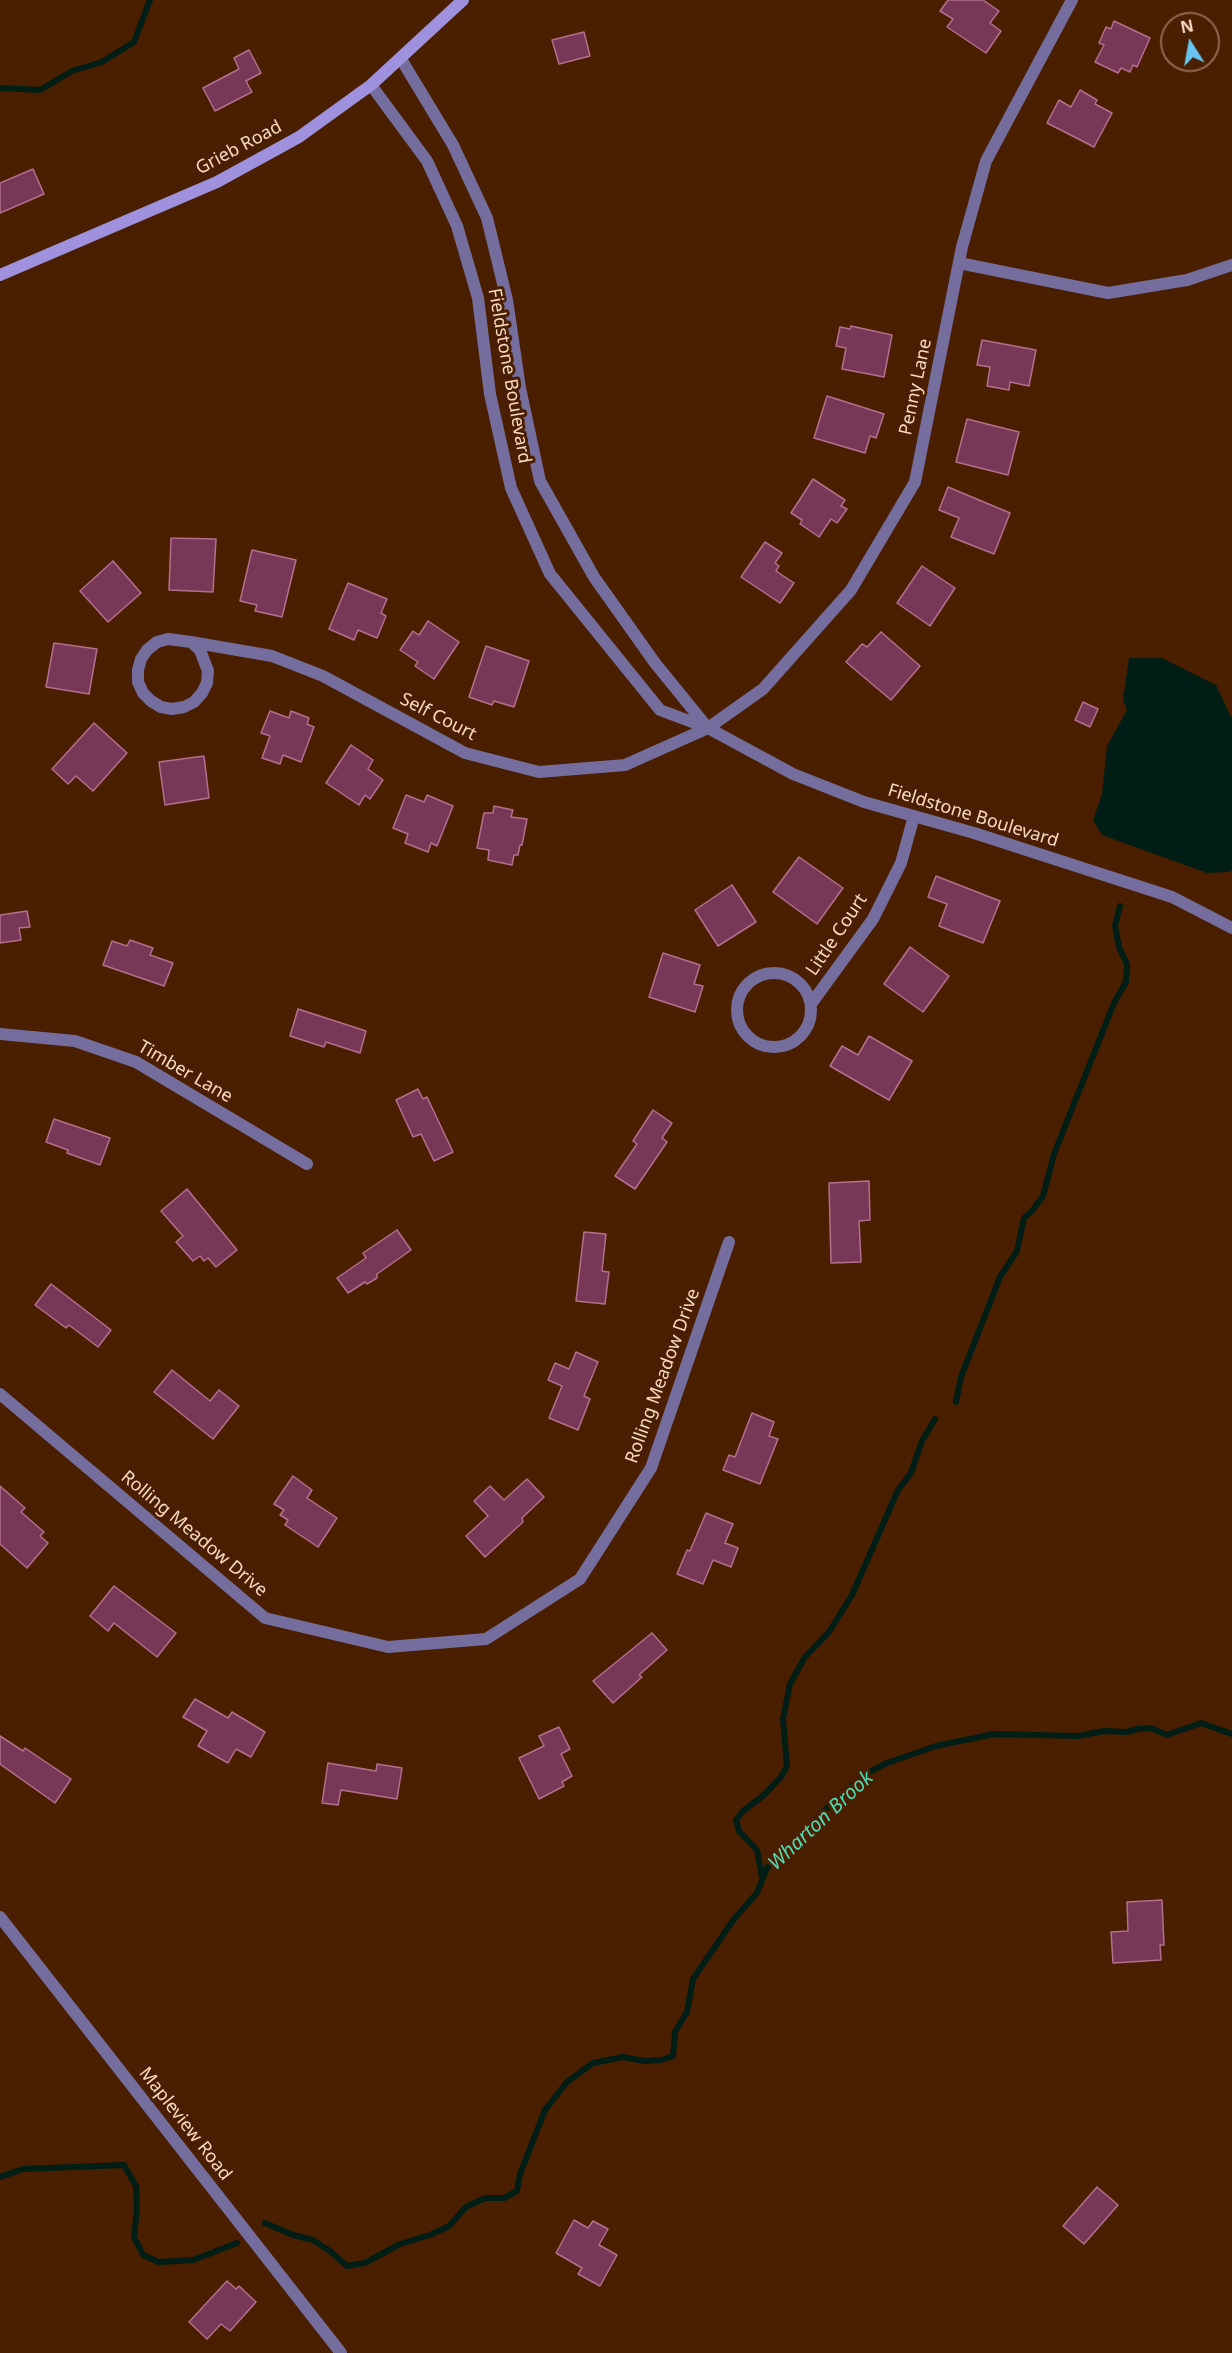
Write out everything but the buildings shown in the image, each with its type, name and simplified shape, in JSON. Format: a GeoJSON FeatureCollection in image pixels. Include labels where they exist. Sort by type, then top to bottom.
{"type":"FeatureCollection","features":[{"type":"Feature","properties":{"kind":"street","name":"Grieb Road"},"geometry":{"type":"LineString","coordinates":[[0,275],[217,182],[299,136],[371,85],[463,0]]}},
{"type":"Feature","properties":{"kind":"street","name":"Penny Lane"},"geometry":{"type":"LineString","coordinates":[[708,728],[763,689],[851,590],[915,482],[960,263],[986,161],[1072,0]]}},
{"type":"Feature","properties":{"kind":"street","name":"Fieldstone Boulevard"},"geometry":{"type":"LineString","coordinates":[[401,59],[453,145],[487,218],[507,300],[520,388],[540,481],[594,578],[655,663],[708,728]]}},
{"type":"Feature","properties":{"kind":"street","name":"Fieldstone Boulevard"},"geometry":{"type":"LineString","coordinates":[[371,85],[427,161],[457,226],[478,298],[490,394],[511,488],[550,574],[660,710],[708,728],[793,774],[864,802],[974,833],[1172,897],[1232,927]]}},
{"type":"Feature","properties":{"kind":"street"},"geometry":{"type":"LineString","coordinates":[[960,263],[1108,293],[1187,280],[1232,265]]}},
{"type":"Feature","properties":{"kind":"street","name":"Self Court"},"geometry":{"type":"LineString","coordinates":[[191,642],[200,650],[208,671],[207,683],[202,693],[194,702],[172,709],[161,707],[150,701],[138,682],[141,659],[157,642],[168,639],[191,642],[272,656],[323,676],[465,753],[539,772],[625,765],[708,728]]}},
{"type":"Feature","properties":{"kind":"street","name":"Little Court"},"geometry":{"type":"LineString","coordinates":[[811,1004],[800,983],[790,976],[767,973],[750,982],[738,997],[736,1010],[738,1023],[744,1034],[754,1042],[766,1047],[779,1047],[795,1040],[807,1027],[811,1016],[811,1004],[873,919],[901,863],[914,816]]}},
{"type":"Feature","properties":{"kind":"street","name":"Timber Lane"},"geometry":{"type":"LineString","coordinates":[[0,1034],[75,1041],[136,1062],[307,1164]]}},
{"type":"Feature","properties":{"kind":"street","name":"Rolling Meadow Drive"},"geometry":{"type":"LineString","coordinates":[[0,1394],[265,1618],[388,1647],[486,1638],[580,1579],[651,1468],[729,1242]]}},
{"type":"Feature","properties":{"kind":"street","name":"Mapleview Road"},"geometry":{"type":"LineString","coordinates":[[0,1917],[341,2353]]}},
{"type":"Feature","properties":{"kind":"water"},"geometry":{"type":"Polygon","coordinates":[[[1129,658],[1162,658],[1216,685],[1232,719],[1232,870],[1228,872],[1207,873],[1102,835],[1093,820],[1102,794],[1107,746],[1127,710],[1123,700],[1129,658]]]}},
{"type":"Feature","properties":{"kind":"waterway"},"geometry":{"type":"LineString","coordinates":[[0,88],[40,90],[72,71],[102,62],[134,42],[150,0]]}},
{"type":"Feature","properties":{"kind":"waterway"},"geometry":{"type":"LineString","coordinates":[[956,1402],[961,1377],[1000,1277],[1017,1251],[1024,1218],[1043,1196],[1054,1154],[1114,1003],[1126,982],[1127,964],[1119,947],[1115,926],[1120,906]]}},
{"type":"Feature","properties":{"kind":"waterway"},"geometry":{"type":"LineString","coordinates":[[762,1877],[757,1850],[739,1831],[736,1820],[743,1811],[764,1795],[781,1777],[787,1766],[783,1719],[790,1684],[805,1657],[829,1632],[852,1595],[898,1490],[911,1473],[922,1441],[935,1419]]}},
{"type":"Feature","properties":{"kind":"waterway","name":"Wharton Brook"},"geometry":{"type":"LineString","coordinates":[[265,2223],[293,2235],[313,2240],[347,2266],[365,2263],[400,2244],[430,2235],[449,2226],[466,2207],[485,2198],[504,2198],[517,2191],[520,2174],[545,2110],[567,2082],[593,2063],[623,2057],[644,2061],[661,2060],[673,2056],[675,2032],[687,2012],[693,1979],[734,1919],[757,1893],[767,1868],[865,1774],[887,1763],[936,1746],[994,1734],[1078,1736],[1104,1731],[1126,1732],[1151,1728],[1167,1735],[1201,1723],[1232,1734]]}},
{"type":"Feature","properties":{"kind":"waterway","name":"Wharton Brook"},"geometry":{"type":"LineString","coordinates":[[0,2177],[23,2169],[124,2165],[136,2186],[137,2210],[134,2237],[143,2255],[159,2262],[193,2260],[237,2243]]}}]}
